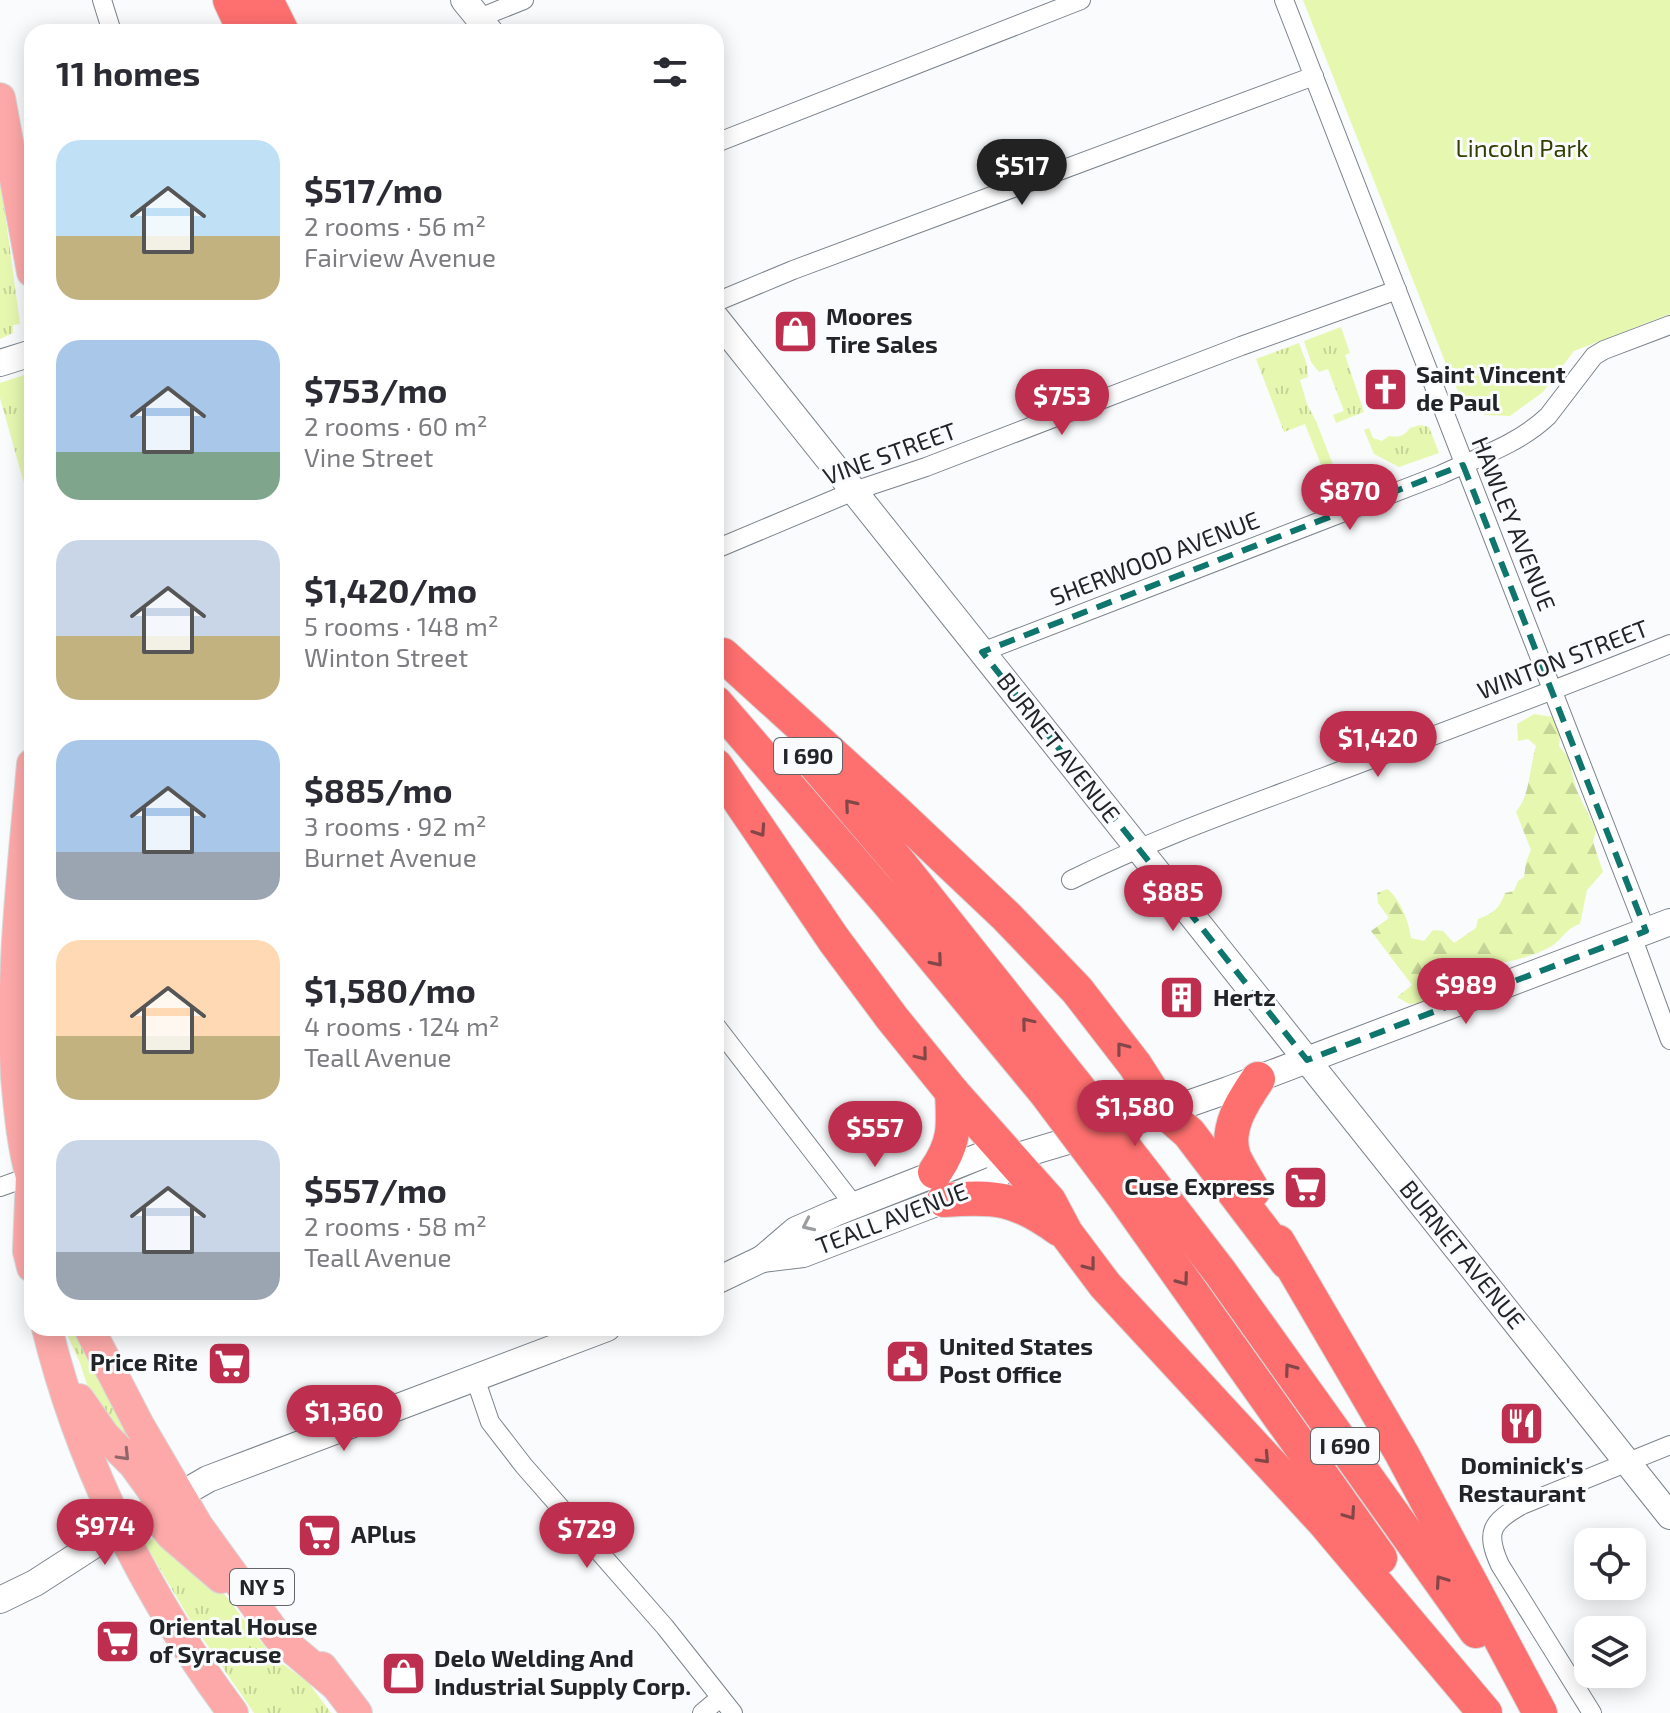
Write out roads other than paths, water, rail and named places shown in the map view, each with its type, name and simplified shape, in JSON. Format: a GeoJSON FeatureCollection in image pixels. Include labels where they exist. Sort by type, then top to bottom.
{"type":"FeatureCollection","features":[{"type":"Feature","properties":{"kind":"highway"},"geometry":{"type":"LineString","coordinates":[[230,0],[241,24]]}},
{"type":"Feature","properties":{"kind":"highway"},"geometry":{"type":"LineString","coordinates":[[266,0],[278,24]]}},
{"type":"Feature","properties":{"kind":"highway"},"geometry":{"type":"LineString","coordinates":[[724,656],[896,812],[1077,990],[1135,1065],[1165,1112],[1189,1133],[1287,1262]]}},
{"type":"Feature","properties":{"kind":"highway","name":"I 690"},"geometry":{"type":"LineString","coordinates":[[724,657],[900,864],[1060,1088],[1136,1188],[1305,1450],[1486,1713]]}},
{"type":"Feature","properties":{"kind":"highway","name":"I 690"},"geometry":{"type":"LineString","coordinates":[[724,712],[887,901],[1060,1088]]}},
{"type":"Feature","properties":{"kind":"highway"},"geometry":{"type":"LineString","coordinates":[[724,778],[834,940],[952,1092],[1049,1201],[1066,1233],[1105,1285],[1342,1543],[1486,1713]]}},
{"type":"Feature","properties":{"kind":"highway"},"geometry":{"type":"LineString","coordinates":[[1258,1079],[1234,1122],[1233,1154],[1287,1262],[1402,1454],[1537,1713]]}},
{"type":"Feature","properties":{"kind":"highway"},"geometry":{"type":"LineString","coordinates":[[952,1092],[954,1134],[939,1186],[975,1198],[1012,1202],[1034,1211],[1066,1233]]}},
{"type":"Feature","properties":{"kind":"highway","name":"I 690"},"geometry":{"type":"LineString","coordinates":[[1136,1188],[1220,1272],[1537,1713]]}},
{"type":"Feature","properties":{"kind":"main road"},"geometry":{"type":"LineString","coordinates":[[0,98],[24,228]]}},
{"type":"Feature","properties":{"kind":"main road"},"geometry":{"type":"LineString","coordinates":[[24,850],[14,957],[13,1025],[18,1105],[24,1139]]}},
{"type":"Feature","properties":{"kind":"main road"},"geometry":{"type":"LineString","coordinates":[[49,1336],[59,1372],[120,1529],[188,1648],[233,1713]]}},
{"type":"Feature","properties":{"kind":"main road","name":"NY 5"},"geometry":{"type":"LineString","coordinates":[[92,1336],[139,1425],[172,1499],[256,1580],[357,1713]]}},
{"type":"Feature","properties":{"kind":"main road"},"geometry":{"type":"LineString","coordinates":[[59,1372],[104,1435],[172,1499]]}},
{"type":"Feature","properties":{"kind":"main road","name":"NY 5"},"geometry":{"type":"LineString","coordinates":[[172,1499],[171,1535],[217,1573],[278,1637],[334,1684]]}},
{"type":"Feature","properties":{"kind":"street"},"geometry":{"type":"LineString","coordinates":[[102,0],[110,24]]}},
{"type":"Feature","properties":{"kind":"street"},"geometry":{"type":"LineString","coordinates":[[477,17],[524,0]]}},
{"type":"Feature","properties":{"kind":"street"},"geometry":{"type":"LineString","coordinates":[[724,140],[1081,0]]}},
{"type":"Feature","properties":{"kind":"street","name":"HAWLEY AVENUE"},"geometry":{"type":"LineString","coordinates":[[1284,0],[1463,465],[1649,930],[1670,1040]]}},
{"type":"Feature","properties":{"kind":"street"},"geometry":{"type":"LineString","coordinates":[[724,299],[793,270],[1314,76]]}},
{"type":"Feature","properties":{"kind":"street","name":"VINE STREET"},"geometry":{"type":"LineString","coordinates":[[724,546],[854,491],[926,467],[1397,290]]}},
{"type":"Feature","properties":{"kind":"street","name":"SHERWOOD AVENUE"},"geometry":{"type":"LineString","coordinates":[[982,652],[1463,465],[1506,445],[1539,425],[1594,356],[1670,325]]}},
{"type":"Feature","properties":{"kind":"street","name":"BURNET AVENUE"},"geometry":{"type":"LineString","coordinates":[[724,328],[1670,1516]]}},
{"type":"Feature","properties":{"kind":"street"},"geometry":{"type":"LineString","coordinates":[[0,363],[24,356]]}},
{"type":"Feature","properties":{"kind":"street","name":"WINTON STREET"},"geometry":{"type":"LineString","coordinates":[[1071,880],[1199,823],[1670,644]]}},
{"type":"Feature","properties":{"kind":"street","name":"TEALL AVENUE"},"geometry":{"type":"LineString","coordinates":[[762,1259],[803,1254],[939,1186],[988,1153],[1011,1158],[1165,1112],[1649,930]]}},
{"type":"Feature","properties":{"kind":"street"},"geometry":{"type":"LineString","coordinates":[[724,1036],[854,1205]]}},
{"type":"Feature","properties":{"kind":"street"},"geometry":{"type":"LineString","coordinates":[[0,1187],[24,1180]]}},
{"type":"Feature","properties":{"kind":"street","name":"TEALL AVENUE"},"geometry":{"type":"LineString","coordinates":[[724,1277],[762,1259],[796,1230],[854,1205],[939,1186]]}},
{"type":"Feature","properties":{"kind":"street"},"geometry":{"type":"LineString","coordinates":[[0,1600],[35,1583],[172,1499],[269,1454],[586,1336]]}},
{"type":"Feature","properties":{"kind":"street"},"geometry":{"type":"LineString","coordinates":[[475,1378],[490,1422],[524,1466],[665,1627],[733,1713]]}},
{"type":"Feature","properties":{"kind":"street"},"geometry":{"type":"LineString","coordinates":[[1592,1713],[1500,1565],[1490,1543],[1492,1532],[1499,1519],[1507,1513],[1670,1445]]}},
{"type":"Feature","properties":{"kind":"street"},"geometry":{"type":"LineString","coordinates":[[702,1713],[720,1698]]}},
{"type":"Feature","properties":{"kind":"place","name":"Moores Tire Sales"},"geometry":{"type":"Point","coordinates":[795,331]}},
{"type":"Feature","properties":{"kind":"place","name":"Saint Vincent de Paul"},"geometry":{"type":"Point","coordinates":[1385,389]}},
{"type":"Feature","properties":{"kind":"place","name":"Hertz"},"geometry":{"type":"Point","coordinates":[1182,998]}},
{"type":"Feature","properties":{"kind":"place","name":"Cuse Express"},"geometry":{"type":"Point","coordinates":[1306,1187]}},
{"type":"Feature","properties":{"kind":"place","name":"United States Post Office"},"geometry":{"type":"Point","coordinates":[908,1361]}},
{"type":"Feature","properties":{"kind":"place","name":"Price Rite"},"geometry":{"type":"Point","coordinates":[229,1363]}},
{"type":"Feature","properties":{"kind":"place","name":"Dominick's Restaurant"},"geometry":{"type":"Point","coordinates":[1522,1424]}},
{"type":"Feature","properties":{"kind":"place","name":"APlus"},"geometry":{"type":"Point","coordinates":[320,1535]}},
{"type":"Feature","properties":{"kind":"place","name":"Oriental House of Syracuse"},"geometry":{"type":"Point","coordinates":[118,1641]}},
{"type":"Feature","properties":{"kind":"place","name":"Delo Welding And Industrial Supply Corp."},"geometry":{"type":"Point","coordinates":[403,1673]}},
{"type":"Feature","properties":{"kind":"park label","name":"Lincoln Park"},"geometry":{"type":"Point","coordinates":[1522,149]}}]}
